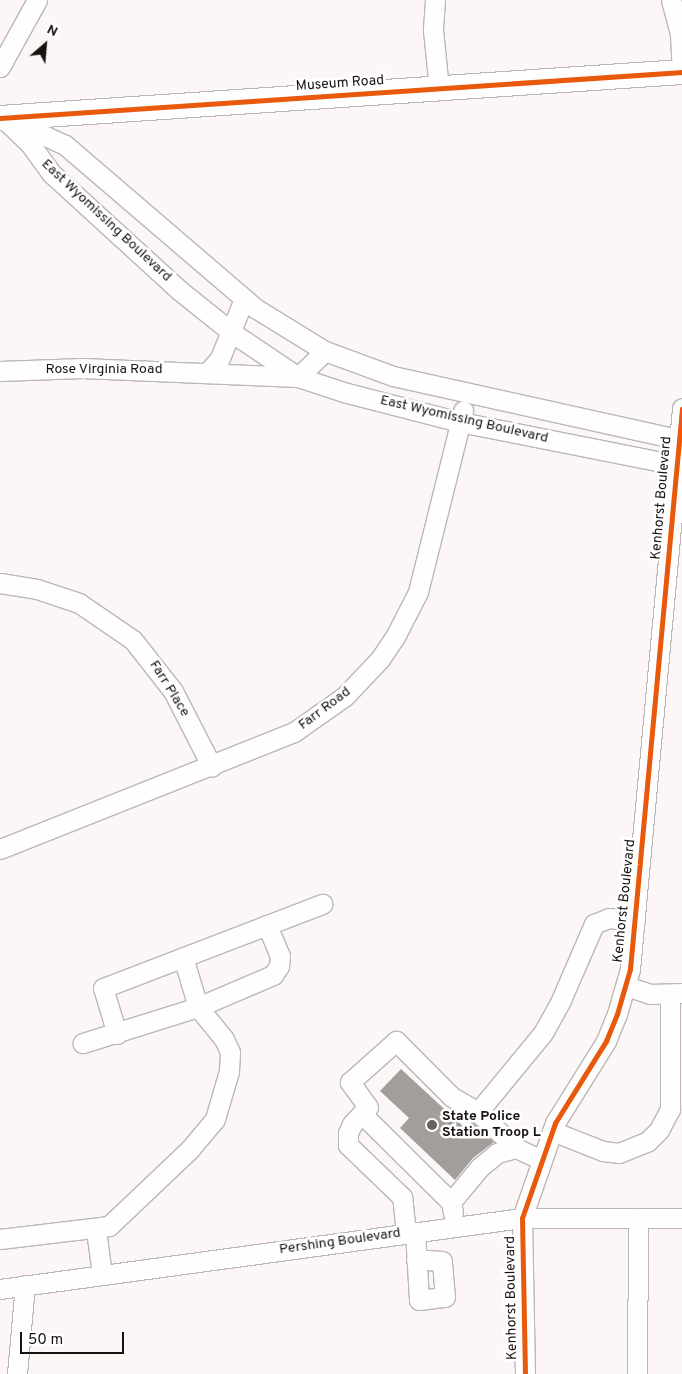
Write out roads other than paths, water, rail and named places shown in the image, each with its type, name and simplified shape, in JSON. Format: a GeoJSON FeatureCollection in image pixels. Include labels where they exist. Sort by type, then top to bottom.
{"type":"FeatureCollection","features":[{"type":"Feature","properties":{"kind":"main road","name":"Museum Road"},"geometry":{"type":"LineString","coordinates":[[2,117],[682,72]]}},
{"type":"Feature","properties":{"kind":"street"},"geometry":{"type":"LineString","coordinates":[[0,67],[36,0]]}},
{"type":"Feature","properties":{"kind":"street"},"geometry":{"type":"LineString","coordinates":[[435,0],[433,30],[439,89]]}},
{"type":"Feature","properties":{"kind":"street"},"geometry":{"type":"LineString","coordinates":[[671,0],[680,34],[682,72]]}},
{"type":"Feature","properties":{"kind":"street","name":"East Wyomissing Boulevard"},"geometry":{"type":"LineString","coordinates":[[2,117],[65,145],[244,299],[285,328],[325,350],[393,376],[468,395],[681,440]]}},
{"type":"Feature","properties":{"kind":"street","name":"East Wyomissing Boulevard"},"geometry":{"type":"LineString","coordinates":[[2,117],[30,144],[52,174],[180,290],[230,331],[298,377],[347,394],[460,422],[679,465]]}},
{"type":"Feature","properties":{"kind":"street"},"geometry":{"type":"LineString","coordinates":[[208,372],[220,358],[244,299]]}},
{"type":"Feature","properties":{"kind":"street"},"geometry":{"type":"LineString","coordinates":[[298,377],[325,350]]}},
{"type":"Feature","properties":{"kind":"street","name":"Rose Virginia Road"},"geometry":{"type":"LineString","coordinates":[[0,372],[82,368],[298,377]]}},
{"type":"Feature","properties":{"kind":"street","name":"Farr Road"},"geometry":{"type":"LineString","coordinates":[[0,849],[212,767],[294,732],[321,716],[352,690],[380,658],[411,607],[425,573],[468,395]]}},
{"type":"Feature","properties":{"kind":"street","name":"Kenhorst Boulevard"},"geometry":{"type":"LineString","coordinates":[[525,1374],[522,1218],[540,1159],[552,1131],[606,1041],[626,986],[635,921],[679,465],[682,408]]}},
{"type":"Feature","properties":{"kind":"street","name":"Farr Place"},"geometry":{"type":"LineString","coordinates":[[0,583],[37,589],[79,604],[132,640],[168,683],[212,767]]}},
{"type":"Feature","properties":{"kind":"street"},"geometry":{"type":"LineString","coordinates":[[117,1034],[103,988],[322,904]]}},
{"type":"Feature","properties":{"kind":"street"},"geometry":{"type":"LineString","coordinates":[[478,1112],[543,1034],[561,1000],[594,924],[610,918],[635,921]]}},
{"type":"Feature","properties":{"kind":"street"},"geometry":{"type":"LineString","coordinates":[[83,1043],[117,1034],[198,1007],[273,975],[279,966],[280,956],[267,925]]}},
{"type":"Feature","properties":{"kind":"street"},"geometry":{"type":"LineString","coordinates":[[0,1239],[78,1228],[96,1230],[109,1226],[140,1199],[190,1149],[215,1119],[229,1072],[230,1052],[224,1039],[198,1007],[183,958]]}},
{"type":"Feature","properties":{"kind":"street"},"geometry":{"type":"LineString","coordinates":[[552,1131],[603,1151],[619,1153],[648,1141],[659,1130],[670,1109],[676,994],[650,994],[626,986]]}},
{"type":"Feature","properties":{"kind":"street"},"geometry":{"type":"LineString","coordinates":[[416,1259],[440,1260],[445,1297],[419,1300],[416,1259],[402,1197],[348,1145],[348,1134],[368,1107],[350,1082],[396,1041],[452,1097],[478,1112],[516,1148],[540,1159]]}},
{"type":"Feature","properties":{"kind":"street"},"geometry":{"type":"LineString","coordinates":[[362,1114],[432,1186],[451,1202],[456,1227]]}},
{"type":"Feature","properties":{"kind":"street"},"geometry":{"type":"LineString","coordinates":[[451,1202],[480,1167],[497,1153],[516,1148]]}},
{"type":"Feature","properties":{"kind":"street"},"geometry":{"type":"LineString","coordinates":[[402,1197],[420,1194],[432,1186]]}},
{"type":"Feature","properties":{"kind":"street","name":"Pershing Boulevard"},"geometry":{"type":"LineString","coordinates":[[0,1289],[522,1218],[682,1218]]}},
{"type":"Feature","properties":{"kind":"street"},"geometry":{"type":"LineString","coordinates":[[637,1374],[638,1219]]}},
{"type":"Feature","properties":{"kind":"street"},"geometry":{"type":"LineString","coordinates":[[96,1230],[102,1274]]}},
{"type":"Feature","properties":{"kind":"street"},"geometry":{"type":"LineString","coordinates":[[17,1374],[25,1285]]}},
{"type":"Feature","properties":{"kind":"place","name":"State Police Station Troop L"},"geometry":{"type":"Point","coordinates":[432,1125]}}]}
